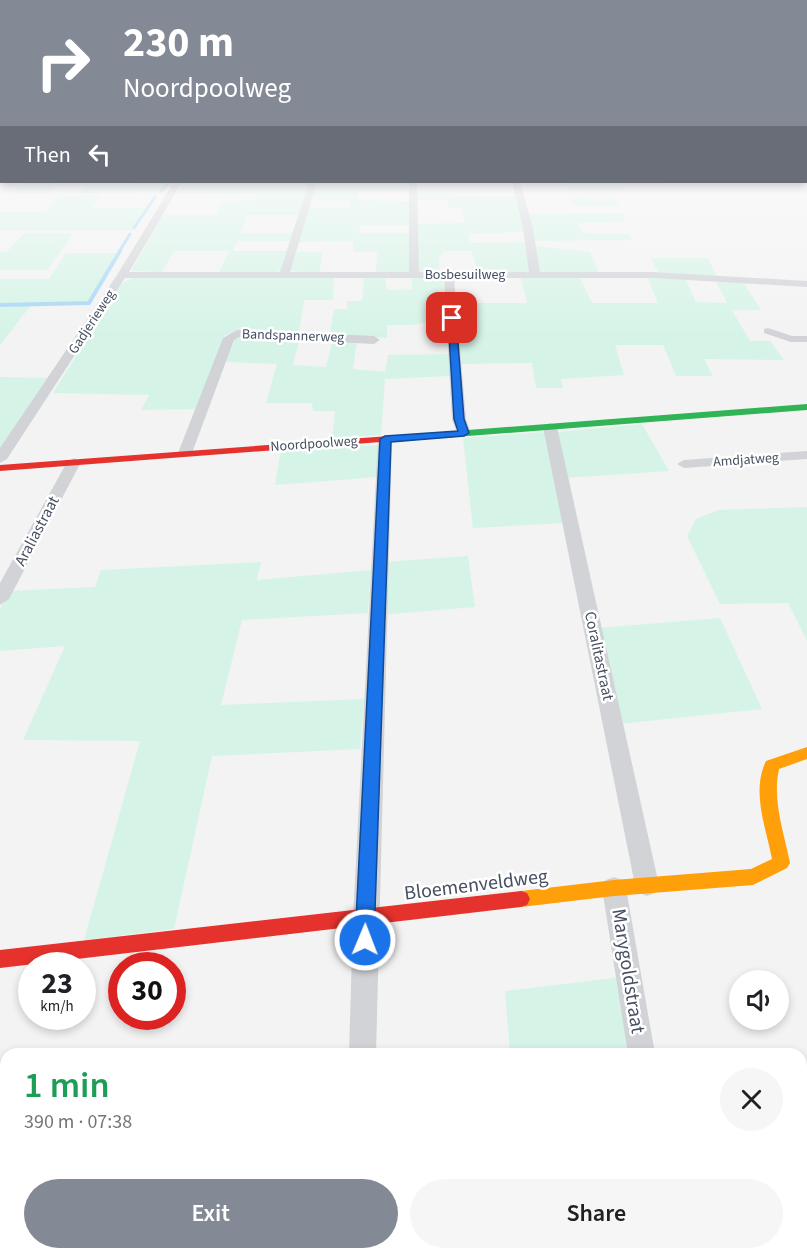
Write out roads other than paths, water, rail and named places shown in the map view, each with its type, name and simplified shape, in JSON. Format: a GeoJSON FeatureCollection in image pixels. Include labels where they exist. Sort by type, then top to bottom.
{"type":"FeatureCollection","features":[{"type":"Feature","properties":{"kind":"street","name":"Gadjerieweg"},"geometry":{"type":"LineString","coordinates":[[0,459],[122,275],[158,216]]}},
{"type":"Feature","properties":{"kind":"street"},"geometry":{"type":"LineString","coordinates":[[284,275],[302,216]]}},
{"type":"Feature","properties":{"kind":"street"},"geometry":{"type":"LineString","coordinates":[[413,216],[414,275]]}},
{"type":"Feature","properties":{"kind":"street"},"geometry":{"type":"LineString","coordinates":[[525,216],[535,275]]}},
{"type":"Feature","properties":{"kind":"street","name":"Bosbesuilweg"},"geometry":{"type":"LineString","coordinates":[[122,275],[654,274],[807,284]]}},
{"type":"Feature","properties":{"kind":"street"},"geometry":{"type":"LineString","coordinates":[[449,275],[459,419],[464,433]]}},
{"type":"Feature","properties":{"kind":"street"},"geometry":{"type":"LineString","coordinates":[[768,331],[791,339],[807,339]]}},
{"type":"Feature","properties":{"kind":"street","name":"Bandspannerweg"},"geometry":{"type":"LineString","coordinates":[[185,453],[229,338],[237,333],[317,335],[374,340]]}},
{"type":"Feature","properties":{"kind":"street","name":"Noordpoolweg"},"geometry":{"type":"LineString","coordinates":[[0,468],[807,407]]}},
{"type":"Feature","properties":{"kind":"street","name":"Coralitastraat"},"geometry":{"type":"LineString","coordinates":[[550,427],[647,885]]}},
{"type":"Feature","properties":{"kind":"street"},"geometry":{"type":"LineString","coordinates":[[362,1048],[365,918],[385,439]]}},
{"type":"Feature","properties":{"kind":"street","name":"Amdjatweg"},"geometry":{"type":"LineString","coordinates":[[684,464],[807,455]]}},
{"type":"Feature","properties":{"kind":"street","name":"Araliastraat"},"geometry":{"type":"LineString","coordinates":[[0,599],[74,462]]}},
{"type":"Feature","properties":{"kind":"street","name":"Bloemenveldweg"},"geometry":{"type":"LineString","coordinates":[[0,959],[95,950],[614,888],[753,878],[781,863],[780,849],[764,796],[766,781],[772,765],[789,757],[807,753]]}},
{"type":"Feature","properties":{"kind":"street","name":"Marygoldstraat"},"geometry":{"type":"LineString","coordinates":[[614,888],[641,1048]]}},
{"type":"Feature","properties":{"kind":"waterway"},"geometry":{"type":"LineString","coordinates":[[134,228],[142,216]]}},
{"type":"Feature","properties":{"kind":"waterway"},"geometry":{"type":"LineString","coordinates":[[119,252],[130,234]]}},
{"type":"Feature","properties":{"kind":"waterway"},"geometry":{"type":"LineString","coordinates":[[0,305],[89,303],[120,251]]}}]}
